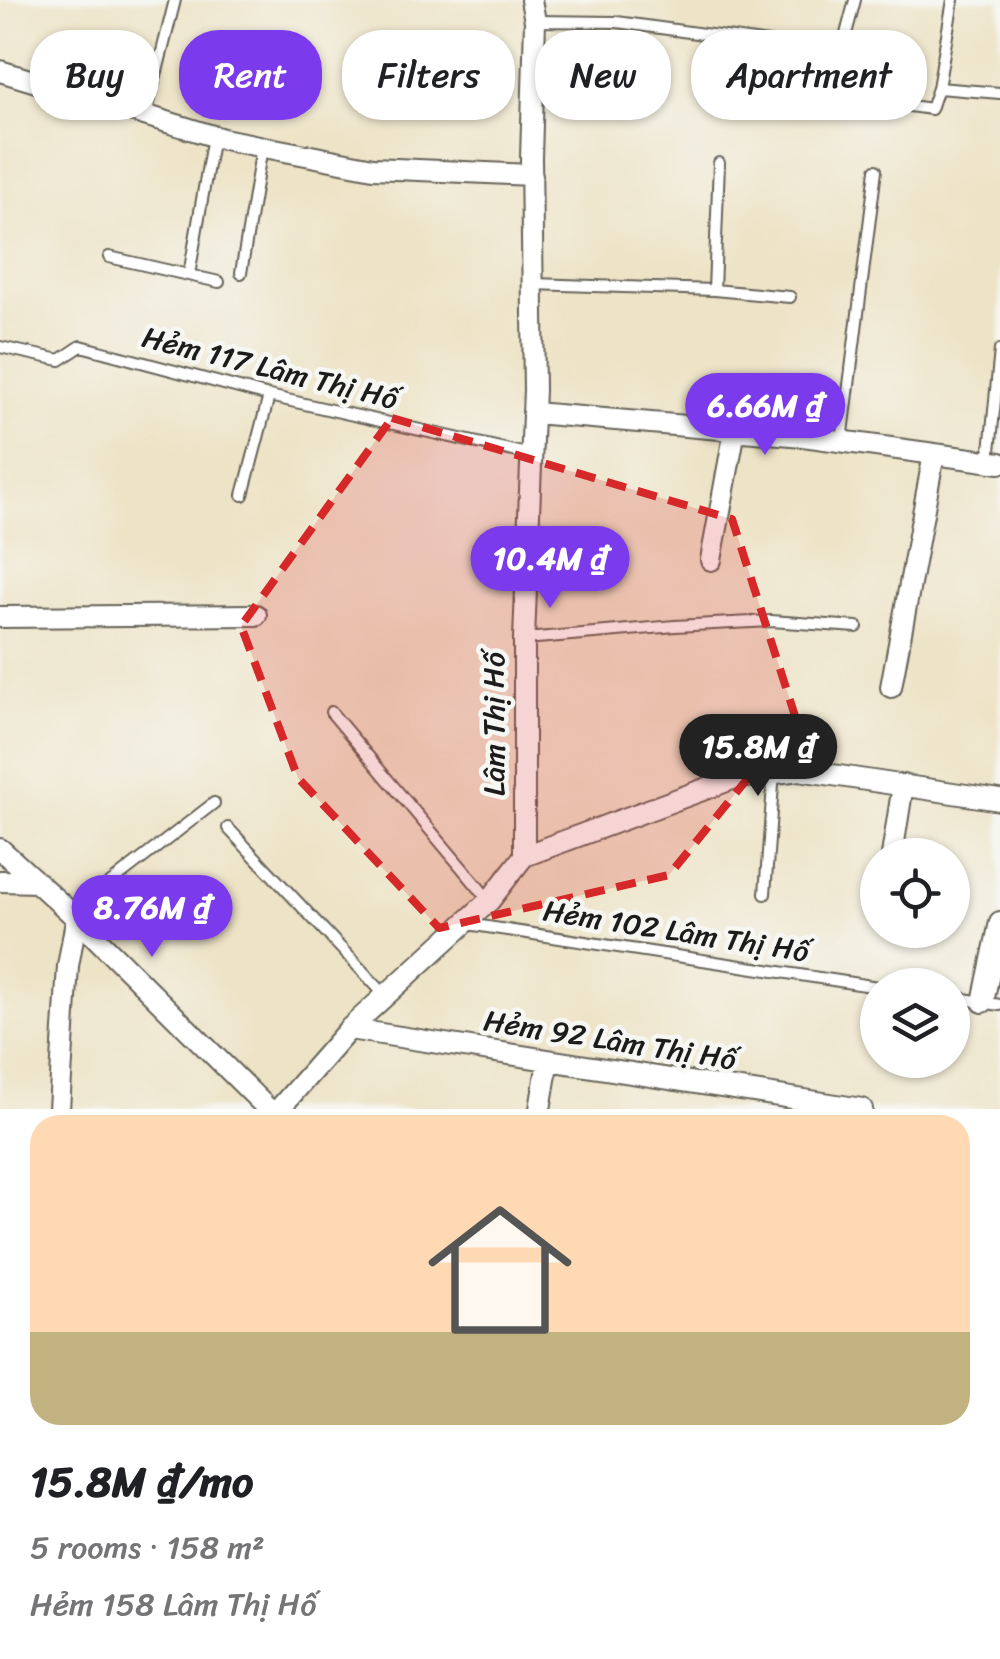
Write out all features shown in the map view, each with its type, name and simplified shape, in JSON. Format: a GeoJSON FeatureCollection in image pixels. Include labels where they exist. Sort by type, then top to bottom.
{"type":"FeatureCollection","features":[{"type":"Feature","properties":{"kind":"street","name":"Lâm Thị Hố"},"geometry":{"type":"LineString","coordinates":[[524,856],[524,639],[534,413],[533,10]]}},
{"type":"Feature","properties":{"kind":"street"},"geometry":{"type":"LineString","coordinates":[[0,72],[30,81]]}},
{"type":"Feature","properties":{"kind":"street"},"geometry":{"type":"LineString","coordinates":[[159,120],[262,147],[374,168],[532,176]]}},
{"type":"Feature","properties":{"kind":"street"},"geometry":{"type":"LineString","coordinates":[[534,413],[842,441],[994,462]]}},
{"type":"Feature","properties":{"kind":"street"},"geometry":{"type":"LineString","coordinates":[[711,560],[735,430]]}},
{"type":"Feature","properties":{"kind":"street"},"geometry":{"type":"LineString","coordinates":[[891,688],[934,454]]}},
{"type":"Feature","properties":{"kind":"street"},"geometry":{"type":"LineString","coordinates":[[0,617],[256,616]]}},
{"type":"Feature","properties":{"kind":"street"},"geometry":{"type":"LineString","coordinates":[[279,1109],[349,1029],[467,924],[524,856],[732,779],[774,771],[799,770],[1000,800]]}},
{"type":"Feature","properties":{"kind":"street"},"geometry":{"type":"LineString","coordinates":[[894,838],[902,786]]}},
{"type":"Feature","properties":{"kind":"street"},"geometry":{"type":"LineString","coordinates":[[0,849],[268,1109]]}},
{"type":"Feature","properties":{"kind":"street"},"geometry":{"type":"LineString","coordinates":[[0,881],[37,882]]}},
{"type":"Feature","properties":{"kind":"street"},"geometry":{"type":"LineString","coordinates":[[59,1109],[74,917]]}},
{"type":"Feature","properties":{"kind":"street"},"geometry":{"type":"LineString","coordinates":[[992,1003],[1000,922]]}},
{"type":"Feature","properties":{"kind":"street","name":"Hẻm 92 Lâm Thị Hố"},"geometry":{"type":"LineString","coordinates":[[349,1029],[862,1109]]}},
{"type":"Feature","properties":{"kind":"street"},"geometry":{"type":"LineString","coordinates":[[540,1109],[548,1062]]}},
{"type":"Feature","properties":{"kind":"lane"},"geometry":{"type":"LineString","coordinates":[[159,66],[176,0]]}},
{"type":"Feature","properties":{"kind":"lane"},"geometry":{"type":"LineString","coordinates":[[848,30],[855,0]]}},
{"type":"Feature","properties":{"kind":"lane"},"geometry":{"type":"LineString","coordinates":[[927,109],[931,110],[938,88],[953,0]]}},
{"type":"Feature","properties":{"kind":"lane"},"geometry":{"type":"LineString","coordinates":[[533,10],[691,32]]}},
{"type":"Feature","properties":{"kind":"lane"},"geometry":{"type":"LineString","coordinates":[[938,88],[1000,93]]}},
{"type":"Feature","properties":{"kind":"lane"},"geometry":{"type":"LineString","coordinates":[[189,274],[213,136]]}},
{"type":"Feature","properties":{"kind":"lane"},"geometry":{"type":"LineString","coordinates":[[241,274],[262,147]]}},
{"type":"Feature","properties":{"kind":"lane"},"geometry":{"type":"LineString","coordinates":[[714,290],[719,163]]}},
{"type":"Feature","properties":{"kind":"lane"},"geometry":{"type":"LineString","coordinates":[[842,441],[876,170]]}},
{"type":"Feature","properties":{"kind":"lane"},"geometry":{"type":"LineString","coordinates":[[108,256],[219,282]]}},
{"type":"Feature","properties":{"kind":"lane"},"geometry":{"type":"LineString","coordinates":[[533,284],[714,290],[790,297]]}},
{"type":"Feature","properties":{"kind":"lane","name":"Hẻm 117 Lâm Thị Hố"},"geometry":{"type":"LineString","coordinates":[[0,347],[60,360],[81,346],[269,396],[532,455]]}},
{"type":"Feature","properties":{"kind":"lane"},"geometry":{"type":"LineString","coordinates":[[994,462],[1000,350]]}},
{"type":"Feature","properties":{"kind":"lane"},"geometry":{"type":"LineString","coordinates":[[244,495],[269,396]]}},
{"type":"Feature","properties":{"kind":"lane"},"geometry":{"type":"LineString","coordinates":[[524,639],[771,621],[857,627]]}},
{"type":"Feature","properties":{"kind":"lane"},"geometry":{"type":"LineString","coordinates":[[331,712],[490,900]]}},
{"type":"Feature","properties":{"kind":"lane"},"geometry":{"type":"LineString","coordinates":[[765,894],[774,771]]}},
{"type":"Feature","properties":{"kind":"lane"},"geometry":{"type":"LineString","coordinates":[[74,917],[214,803]]}},
{"type":"Feature","properties":{"kind":"lane"},"geometry":{"type":"LineString","coordinates":[[228,828],[386,996]]}},
{"type":"Feature","properties":{"kind":"lane","name":"Hẻm 102 Lâm Thị Hố"},"geometry":{"type":"LineString","coordinates":[[467,924],[860,984]]}},
{"type":"Feature","properties":{"kind":"highlighted area"},"geometry":{"type":"Polygon","coordinates":[[[392,418],[732,519],[796,719],[669,875],[439,928],[298,778],[241,626],[392,418]]]}}]}
